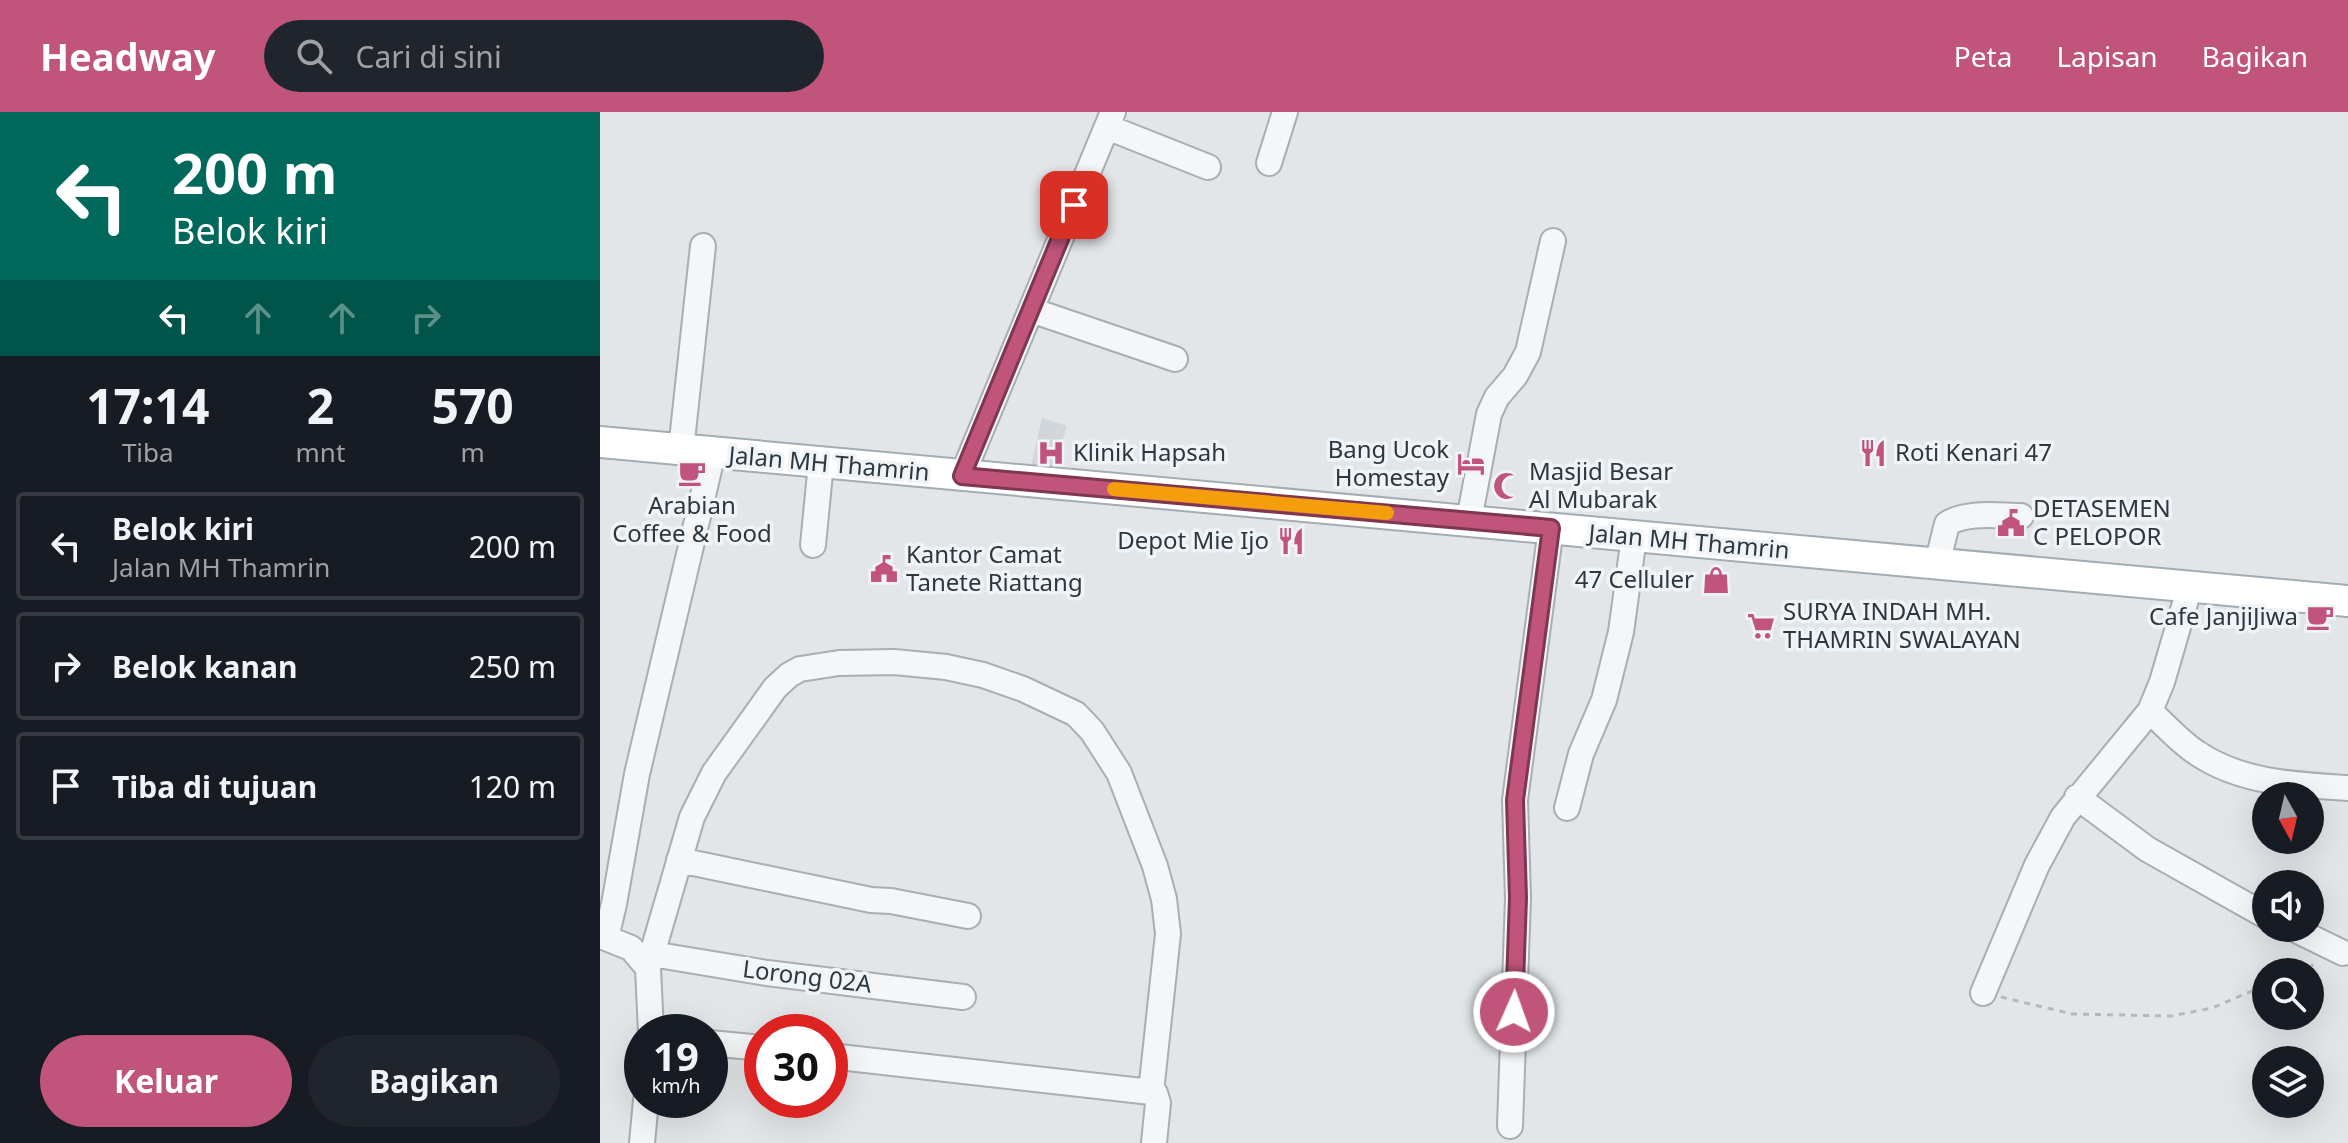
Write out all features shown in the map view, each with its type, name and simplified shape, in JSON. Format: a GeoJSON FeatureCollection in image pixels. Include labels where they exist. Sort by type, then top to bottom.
{"type":"FeatureCollection","features":[{"type":"Feature","properties":{"kind":"main road","name":"Jalan MH Thamrin"},"geometry":{"type":"LineString","coordinates":[[600,442],[2348,601]]}},
{"type":"Feature","properties":{"kind":"street"},"geometry":{"type":"LineString","coordinates":[[1269,163],[1285,112]]}},
{"type":"Feature","properties":{"kind":"street"},"geometry":{"type":"LineString","coordinates":[[962,476],[1110,119],[1208,167]]}},
{"type":"Feature","properties":{"kind":"street"},"geometry":{"type":"LineString","coordinates":[[1469,520],[1489,414],[1493,403],[1515,376],[1528,352],[1553,241]]}},
{"type":"Feature","properties":{"kind":"street"},"geometry":{"type":"LineString","coordinates":[[681,450],[703,246]]}},
{"type":"Feature","properties":{"kind":"street"},"geometry":{"type":"LineString","coordinates":[[1031,310],[1175,359]]}},
{"type":"Feature","properties":{"kind":"street"},"geometry":{"type":"LineString","coordinates":[[650,961],[631,948],[603,938],[614,904],[637,774],[713,453]]}},
{"type":"Feature","properties":{"kind":"street"},"geometry":{"type":"LineString","coordinates":[[813,545],[821,463]]}},
{"type":"Feature","properties":{"kind":"street"},"geometry":{"type":"LineString","coordinates":[[1937,564],[1947,524],[1952,520],[1979,516],[2021,516]]}},
{"type":"Feature","properties":{"kind":"street"},"geometry":{"type":"LineString","coordinates":[[1510,1126],[1518,898],[1515,800],[1551,528]]}},
{"type":"Feature","properties":{"kind":"street"},"geometry":{"type":"LineString","coordinates":[[1567,808],[1581,754],[1604,700],[1621,632],[1634,537]]}},
{"type":"Feature","properties":{"kind":"street"},"geometry":{"type":"LineString","coordinates":[[1983,993],[2037,865],[2063,817],[2150,711],[2162,682],[2190,586]]}},
{"type":"Feature","properties":{"kind":"street"},"geometry":{"type":"LineString","coordinates":[[651,1014],[650,961],[692,817],[714,773],[775,688],[800,669],[839,663],[894,662],[946,667],[983,675],[1023,689],[1076,714],[1092,731],[1119,773],[1155,866],[1164,899],[1168,934],[1151,1092]]}},
{"type":"Feature","properties":{"kind":"street"},"geometry":{"type":"LineString","coordinates":[[2150,711],[2196,753],[2230,772],[2294,785],[2348,788]]}},
{"type":"Feature","properties":{"kind":"street"},"geometry":{"type":"LineString","coordinates":[[2077,797],[2147,849],[2252,908]]}},
{"type":"Feature","properties":{"kind":"street"},"geometry":{"type":"LineString","coordinates":[[679,860],[871,900],[968,916]]}},
{"type":"Feature","properties":{"kind":"street"},"geometry":{"type":"LineString","coordinates":[[2321,942],[2343,953]]}},
{"type":"Feature","properties":{"kind":"street","name":"Lorong 02A"},"geometry":{"type":"LineString","coordinates":[[650,961],[963,997]]}},
{"type":"Feature","properties":{"kind":"street"},"geometry":{"type":"LineString","coordinates":[[848,1058],[1155,1093],[1158,1103],[1154,1143]]}},
{"type":"Feature","properties":{"kind":"street"},"geometry":{"type":"LineString","coordinates":[[642,1143],[644,1118]]}},
{"type":"Feature","properties":{"kind":"path"},"geometry":{"type":"LineString","coordinates":[[1983,993],[2072,1014],[2171,1016],[2212,1008],[2252,991]]}},
{"type":"Feature","properties":{"kind":"shaded area"},"geometry":{"type":"Polygon","coordinates":[[[1042,418],[1067,426],[1057,472],[1031,466],[1042,418]]]}},
{"type":"Feature","properties":{"kind":"slow traffic"},"geometry":{"type":"LineString","coordinates":[[1114,489],[1387,513]]}},
{"type":"Feature","properties":{"kind":"place","name":"Klinik Hapsah"},"geometry":{"type":"Point","coordinates":[1051,453]}},
{"type":"Feature","properties":{"kind":"place","name":"Roti Kenari 47"},"geometry":{"type":"Point","coordinates":[1873,453]}},
{"type":"Feature","properties":{"kind":"place","name":"Bang Ucok Homestay"},"geometry":{"type":"Point","coordinates":[1471,464]}},
{"type":"Feature","properties":{"kind":"place","name":"Arabian Coffee & Food"},"geometry":{"type":"Point","coordinates":[692,473]}},
{"type":"Feature","properties":{"kind":"place","name":"Masjid Besar Al Mubarak"},"geometry":{"type":"Point","coordinates":[1507,486]}},
{"type":"Feature","properties":{"kind":"place","name":"DETASEMEN C PELOPOR"},"geometry":{"type":"Point","coordinates":[2011,523]}},
{"type":"Feature","properties":{"kind":"place","name":"Depot Mie Ijo"},"geometry":{"type":"Point","coordinates":[1291,541]}},
{"type":"Feature","properties":{"kind":"place","name":"Kantor Camat Tanete Riattang"},"geometry":{"type":"Point","coordinates":[884,569]}},
{"type":"Feature","properties":{"kind":"place","name":"47 Celluler"},"geometry":{"type":"Point","coordinates":[1716,580]}},
{"type":"Feature","properties":{"kind":"place","name":"Cafe JanjiJiwa"},"geometry":{"type":"Point","coordinates":[2320,617]}},
{"type":"Feature","properties":{"kind":"place","name":"SURYA INDAH MH. THAMRIN SWALAYAN"},"geometry":{"type":"Point","coordinates":[1761,626]}},
{"type":"Feature","properties":{"kind":"route"},"geometry":{"type":"LineString","coordinates":[[1074,205],[962,476],[1551,528],[1515,800],[1518,898],[1514,1012]]}}]}
